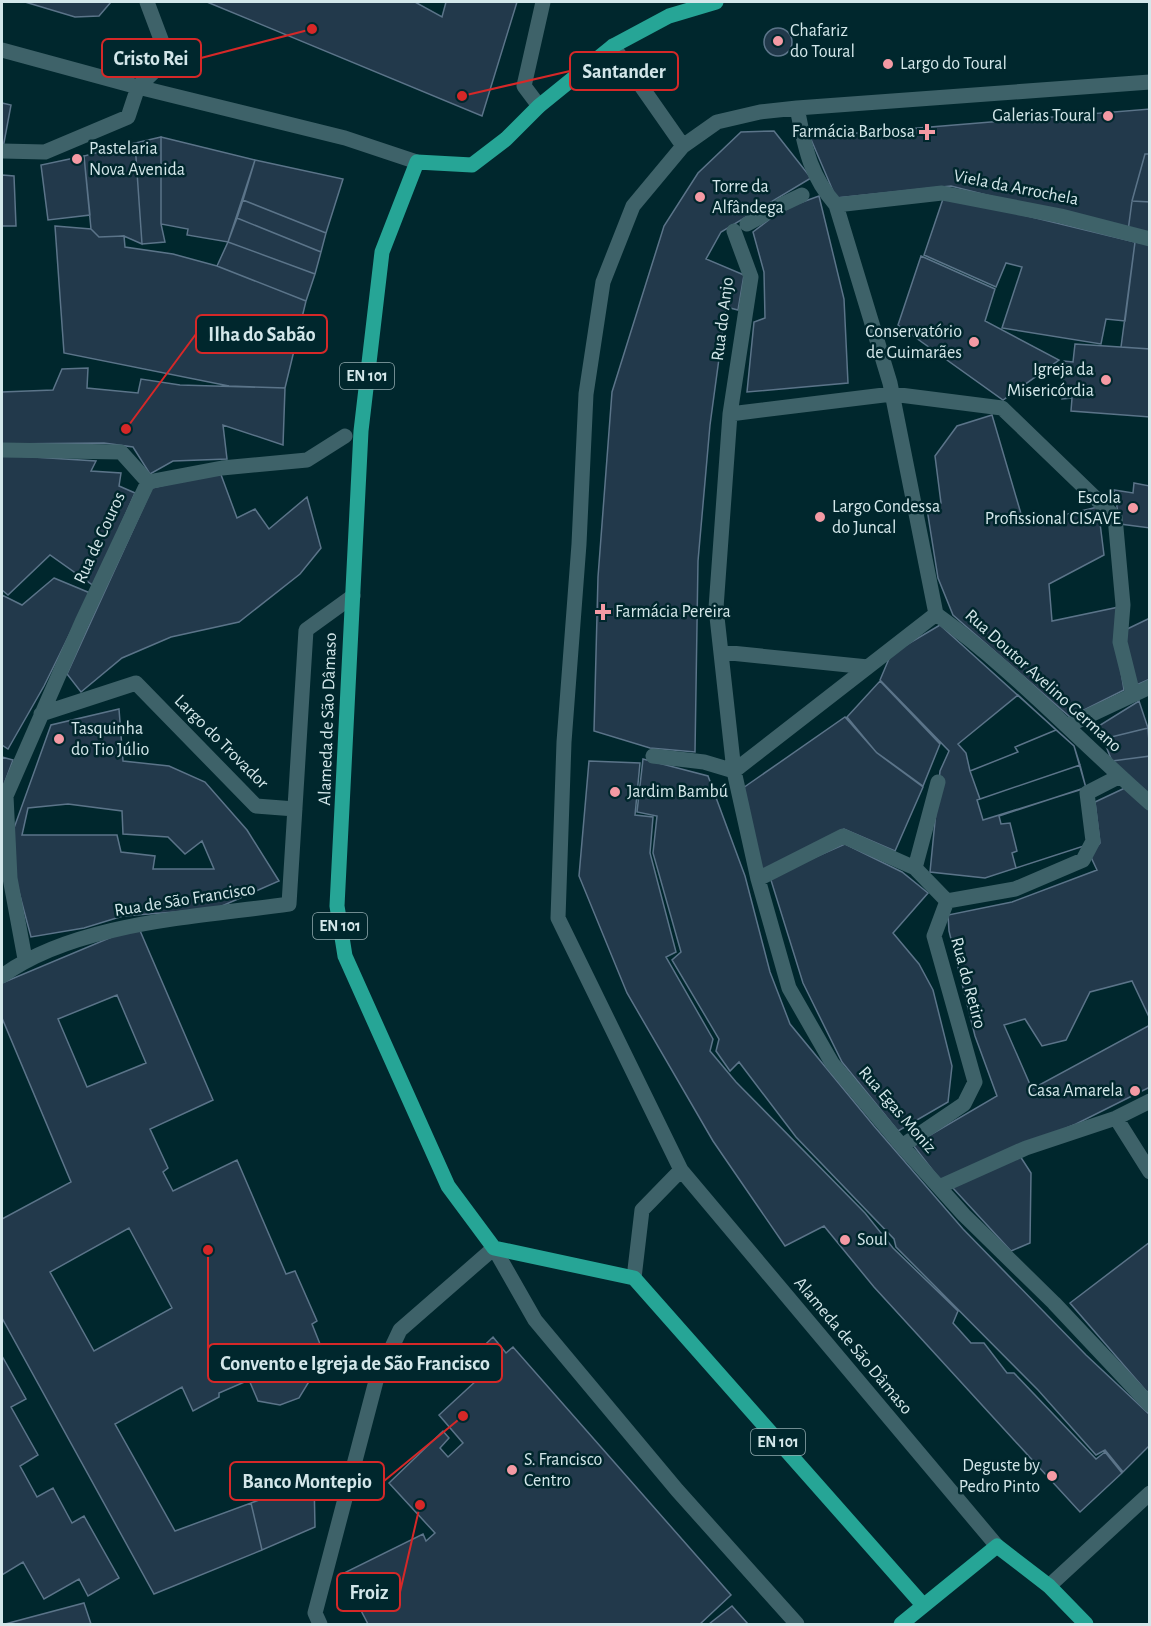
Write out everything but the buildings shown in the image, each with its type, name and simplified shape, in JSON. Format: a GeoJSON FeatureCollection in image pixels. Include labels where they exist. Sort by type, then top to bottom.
{"type":"FeatureCollection","features":[{"type":"Feature","properties":{"kind":"main road"},"geometry":{"type":"LineString","coordinates":[[417,162],[472,165],[506,139],[539,106],[613,46],[669,16],[716,2]]}},
{"type":"Feature","properties":{"kind":"main road","name":"Alameda de São Dâmaso"},"geometry":{"type":"LineString","coordinates":[[417,162],[382,252],[361,431],[337,906],[345,956],[448,1186],[494,1248]]}},
{"type":"Feature","properties":{"kind":"main road"},"geometry":{"type":"LineString","coordinates":[[494,1248],[634,1278]]}},
{"type":"Feature","properties":{"kind":"main road","name":"EN 101"},"geometry":{"type":"LineString","coordinates":[[634,1278],[923,1605]]}},
{"type":"Feature","properties":{"kind":"main road"},"geometry":{"type":"LineString","coordinates":[[901,1624],[997,1546],[1048,1586],[1086,1624]]}},
{"type":"Feature","properties":{"kind":"street"},"geometry":{"type":"LineString","coordinates":[[2,151],[45,152],[128,117],[138,87],[168,58],[147,2]]}},
{"type":"Feature","properties":{"kind":"street"},"geometry":{"type":"LineString","coordinates":[[539,106],[524,86],[543,2]]}},
{"type":"Feature","properties":{"kind":"street"},"geometry":{"type":"LineString","coordinates":[[613,46],[683,146],[717,122],[760,112],[1149,82]]}},
{"type":"Feature","properties":{"kind":"street"},"geometry":{"type":"LineString","coordinates":[[2,50],[138,87],[345,138],[417,162]]}},
{"type":"Feature","properties":{"kind":"street"},"geometry":{"type":"LineString","coordinates":[[734,771],[936,614],[892,393],[836,204],[819,184],[806,148],[797,108]]}},
{"type":"Feature","properties":{"kind":"street","name":"Alameda de São Dâmaso"},"geometry":{"type":"LineString","coordinates":[[683,146],[633,206],[603,282],[586,394],[579,544],[564,742],[558,918],[681,1170],[997,1546]]}},
{"type":"Feature","properties":{"kind":"street","name":"Viela da Arrochela"},"geometry":{"type":"LineString","coordinates":[[836,204],[942,193],[1060,216],[1149,239]]}},
{"type":"Feature","properties":{"kind":"street"},"geometry":{"type":"LineString","coordinates":[[781,205],[802,195]]}},
{"type":"Feature","properties":{"kind":"street","name":"Rua do Anjo"},"geometry":{"type":"LineString","coordinates":[[730,414],[751,277],[741,228],[765,214]]}},
{"type":"Feature","properties":{"kind":"street"},"geometry":{"type":"LineString","coordinates":[[734,771],[716,608],[730,414],[892,393],[1002,408],[1115,517],[1123,604],[1120,642],[1133,694]]}},
{"type":"Feature","properties":{"kind":"street","name":"Rua de Couros"},"geometry":{"type":"LineString","coordinates":[[4,796],[148,482],[222,468],[308,460],[345,436]]}},
{"type":"Feature","properties":{"kind":"street"},"geometry":{"type":"LineString","coordinates":[[2,450],[121,452],[148,482]]}},
{"type":"Feature","properties":{"kind":"street","name":"Largo do Trovador"},"geometry":{"type":"LineString","coordinates":[[40,714],[136,683],[256,806],[295,809],[306,630],[353,596]]}},
{"type":"Feature","properties":{"kind":"street","name":"Rua Doutor Avelino Germano"},"geometry":{"type":"LineString","coordinates":[[936,614],[958,630],[1069,725],[1149,803]]}},
{"type":"Feature","properties":{"kind":"street"},"geometry":{"type":"LineString","coordinates":[[721,652],[868,667]]}},
{"type":"Feature","properties":{"kind":"street"},"geometry":{"type":"LineString","coordinates":[[1069,725],[1149,687]]}},
{"type":"Feature","properties":{"kind":"street"},"geometry":{"type":"LineString","coordinates":[[652,756],[704,762],[734,771]]}},
{"type":"Feature","properties":{"kind":"street","name":"Rua Egas Moniz"},"geometry":{"type":"LineString","coordinates":[[734,771],[758,879],[789,988],[832,1063],[939,1187],[1054,1303],[1149,1404]]}},
{"type":"Feature","properties":{"kind":"street"},"geometry":{"type":"LineString","coordinates":[[758,879],[843,836],[915,868],[947,901],[1015,889],[1083,860],[1093,841],[1088,793],[1120,776]]}},
{"type":"Feature","properties":{"kind":"street"},"geometry":{"type":"LineString","coordinates":[[915,868],[938,782]]}},
{"type":"Feature","properties":{"kind":"street"},"geometry":{"type":"LineString","coordinates":[[4,796],[10,878],[25,959]]}},
{"type":"Feature","properties":{"kind":"street","name":"Rua de São Francisco"},"geometry":{"type":"LineString","coordinates":[[2,976],[25,959],[115,929],[288,904],[295,809]]}},
{"type":"Feature","properties":{"kind":"street","name":"Rua do Retiro"},"geometry":{"type":"LineString","coordinates":[[902,1146],[964,1104],[975,1082],[934,936],[947,901]]}},
{"type":"Feature","properties":{"kind":"street"},"geometry":{"type":"LineString","coordinates":[[939,1187],[1026,1148],[1116,1118],[1149,1101]]}},
{"type":"Feature","properties":{"kind":"street"},"geometry":{"type":"LineString","coordinates":[[1116,1118],[1149,1172]]}},
{"type":"Feature","properties":{"kind":"street"},"geometry":{"type":"LineString","coordinates":[[634,1278],[642,1210],[681,1170]]}},
{"type":"Feature","properties":{"kind":"street"},"geometry":{"type":"LineString","coordinates":[[320,1624],[315,1613],[376,1381],[400,1330],[494,1248]]}},
{"type":"Feature","properties":{"kind":"street","name":"Alameda de São Dâmaso"},"geometry":{"type":"LineString","coordinates":[[494,1248],[535,1320],[678,1490],[797,1624]]}},
{"type":"Feature","properties":{"kind":"street"},"geometry":{"type":"LineString","coordinates":[[1048,1586],[1149,1493]]}},
{"type":"Feature","properties":{"kind":"place","name":"Cristo Rei"},"geometry":{"type":"Point","coordinates":[312,29]}},
{"type":"Feature","properties":{"kind":"place","name":"Chafariz do Toural"},"geometry":{"type":"Point","coordinates":[778,41]}},
{"type":"Feature","properties":{"kind":"place","name":"Largo do Toural"},"geometry":{"type":"Point","coordinates":[888,64]}},
{"type":"Feature","properties":{"kind":"place","name":"Santander"},"geometry":{"type":"Point","coordinates":[462,96]}},
{"type":"Feature","properties":{"kind":"place","name":"Galerias Toural"},"geometry":{"type":"Point","coordinates":[1108,116]}},
{"type":"Feature","properties":{"kind":"place","name":"Farmácia Barbosa"},"geometry":{"type":"Point","coordinates":[927,132]}},
{"type":"Feature","properties":{"kind":"place","name":"Pastelaria Nova Avenida"},"geometry":{"type":"Point","coordinates":[77,159]}},
{"type":"Feature","properties":{"kind":"place","name":"Torre da Alfândega"},"geometry":{"type":"Point","coordinates":[700,197]}},
{"type":"Feature","properties":{"kind":"place","name":"Conservatório de Guimarães"},"geometry":{"type":"Point","coordinates":[974,342]}},
{"type":"Feature","properties":{"kind":"place","name":"Igreja da Misericórdia"},"geometry":{"type":"Point","coordinates":[1106,380]}},
{"type":"Feature","properties":{"kind":"place","name":"Ilha do Sabão"},"geometry":{"type":"Point","coordinates":[126,429]}},
{"type":"Feature","properties":{"kind":"place","name":"Escola Profissional CISAVE"},"geometry":{"type":"Point","coordinates":[1133,508]}},
{"type":"Feature","properties":{"kind":"place","name":"Largo Condessa do Juncal"},"geometry":{"type":"Point","coordinates":[820,517]}},
{"type":"Feature","properties":{"kind":"place","name":"Farmácia Pereira"},"geometry":{"type":"Point","coordinates":[603,612]}},
{"type":"Feature","properties":{"kind":"place","name":"Tasquinha do Tio Júlio"},"geometry":{"type":"Point","coordinates":[59,739]}},
{"type":"Feature","properties":{"kind":"place","name":"Jardim Bambú"},"geometry":{"type":"Point","coordinates":[615,792]}},
{"type":"Feature","properties":{"kind":"place","name":"Casa Amarela"},"geometry":{"type":"Point","coordinates":[1135,1091]}},
{"type":"Feature","properties":{"kind":"place","name":"Soul"},"geometry":{"type":"Point","coordinates":[845,1240]}},
{"type":"Feature","properties":{"kind":"place","name":"Convento e Igreja de São Francisco"},"geometry":{"type":"Point","coordinates":[208,1250]}},
{"type":"Feature","properties":{"kind":"place","name":"Banco Montepio"},"geometry":{"type":"Point","coordinates":[463,1416]}},
{"type":"Feature","properties":{"kind":"place","name":"S. Francisco Centro"},"geometry":{"type":"Point","coordinates":[512,1470]}},
{"type":"Feature","properties":{"kind":"place","name":"Deguste by Pedro Pinto"},"geometry":{"type":"Point","coordinates":[1052,1476]}},
{"type":"Feature","properties":{"kind":"place","name":"Froiz"},"geometry":{"type":"Point","coordinates":[420,1505]}}]}
